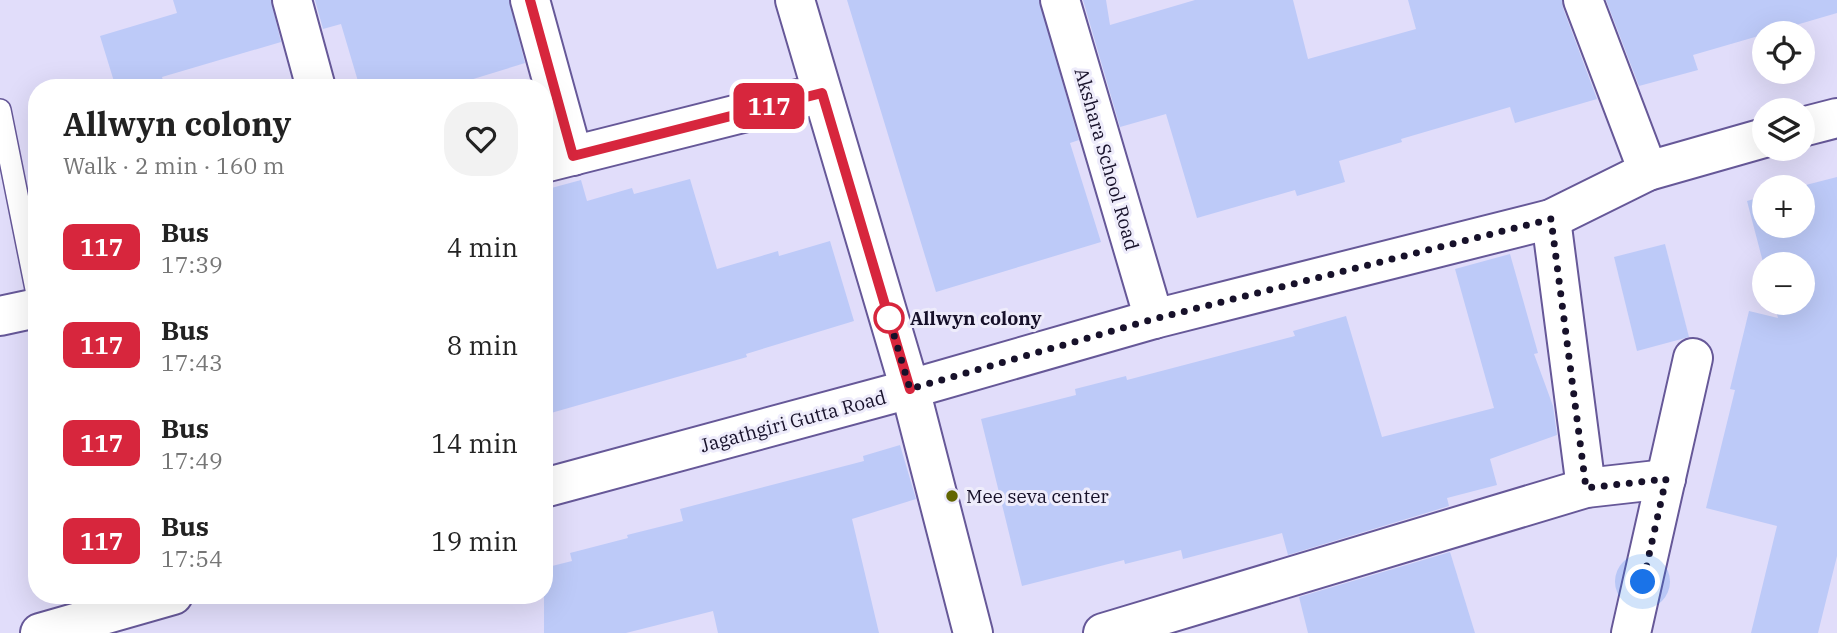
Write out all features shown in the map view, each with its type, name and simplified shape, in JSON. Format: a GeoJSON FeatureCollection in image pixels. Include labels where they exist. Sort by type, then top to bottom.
{"type":"FeatureCollection","features":[{"type":"Feature","properties":{"kind":"street"},"geometry":{"type":"LineString","coordinates":[[292,0],[314,79]]}},
{"type":"Feature","properties":{"kind":"street"},"geometry":{"type":"LineString","coordinates":[[530,0],[544,79]]}},
{"type":"Feature","properties":{"kind":"street"},"geometry":{"type":"LineString","coordinates":[[795,0],[910,389],[973,633]]}},
{"type":"Feature","properties":{"kind":"street"},"geometry":{"type":"LineString","coordinates":[[1583,0],[1648,171]]}},
{"type":"Feature","properties":{"kind":"street","name":"Akshara School Road"},"geometry":{"type":"LineString","coordinates":[[1070,2],[1154,319]]}},
{"type":"Feature","properties":{"kind":"street"},"geometry":{"type":"LineString","coordinates":[[553,126],[559,159],[822,93]]}},
{"type":"Feature","properties":{"kind":"street"},"geometry":{"type":"LineString","coordinates":[[1815,124],[1837,118]]}},
{"type":"Feature","properties":{"kind":"street","name":"Jagathgiri Gutta Road"},"geometry":{"type":"LineString","coordinates":[[553,486],[910,389],[1154,319],[1551,219],[1648,171],[1752,141]]}},
{"type":"Feature","properties":{"kind":"street"},"geometry":{"type":"LineString","coordinates":[[1551,219],[1586,488]]}},
{"type":"Feature","properties":{"kind":"street"},"geometry":{"type":"LineString","coordinates":[[0,316],[28,310]]}},
{"type":"Feature","properties":{"kind":"street"},"geometry":{"type":"LineString","coordinates":[[1631,633],[1693,358]]}},
{"type":"Feature","properties":{"kind":"street"},"geometry":{"type":"LineString","coordinates":[[1102,633],[1586,488],[1666,479]]}},
{"type":"Feature","properties":{"kind":"street"},"geometry":{"type":"LineString","coordinates":[[40,633],[115,604]]}},
{"type":"Feature","properties":{"kind":"lane"},"geometry":{"type":"LineString","coordinates":[[0,110],[28,249]]}},
{"type":"Feature","properties":{"kind":"building"},"geometry":{"type":"Polygon","coordinates":[[[173,0],[271,0],[281,42],[163,79],[113,79],[100,36],[177,13],[173,0]]]}},
{"type":"Feature","properties":{"kind":"building"},"geometry":{"type":"Polygon","coordinates":[[[315,0],[509,0],[525,63],[473,79],[357,79],[341,24],[323,29],[315,0]]]}},
{"type":"Feature","properties":{"kind":"building"},"geometry":{"type":"Polygon","coordinates":[[[847,0],[1039,0],[1079,140],[1070,143],[1101,242],[936,292],[847,0]]]}},
{"type":"Feature","properties":{"kind":"building"},"geometry":{"type":"Polygon","coordinates":[[[1083,0],[1106,0],[1110,25],[1195,0],[1293,0],[1308,59],[1416,29],[1408,0],[1562,0],[1597,99],[1515,123],[1510,107],[1401,139],[1402,142],[1339,161],[1345,182],[1297,196],[1295,190],[1197,218],[1166,114],[1120,127],[1083,0]]]}},
{"type":"Feature","properties":{"kind":"building"},"geometry":{"type":"Polygon","coordinates":[[[1606,0],[1837,0],[1837,13],[1810,21],[1752,21],[1752,38],[1693,55],[1698,70],[1639,86],[1606,0]]]}},
{"type":"Feature","properties":{"kind":"building"},"geometry":{"type":"Polygon","coordinates":[[[1837,177],[1837,556],[1818,633],[1751,633],[1777,526],[1706,508],[1735,390],[1730,389],[1749,311],[1752,315],[1778,318],[1777,315],[1815,315],[1815,252],[1760,252],[1757,238],[1815,238],[1815,183],[1837,177]]]}},
{"type":"Feature","properties":{"kind":"building"},"geometry":{"type":"Polygon","coordinates":[[[690,179],[717,269],[778,251],[779,256],[830,241],[854,321],[746,354],[747,357],[553,412],[553,188],[581,180],[587,201],[632,188],[634,194],[690,179]]]}},
{"type":"Feature","properties":{"kind":"building"},"geometry":{"type":"Polygon","coordinates":[[[1752,200],[1752,220],[1747,201],[1752,200]]]}},
{"type":"Feature","properties":{"kind":"building"},"geometry":{"type":"Polygon","coordinates":[[[1665,244],[1689,337],[1637,351],[1614,257],[1665,244]]]}},
{"type":"Feature","properties":{"kind":"building"},"geometry":{"type":"Polygon","coordinates":[[[1510,254],[1538,353],[1534,354],[1553,406],[1557,435],[1490,459],[1497,485],[1447,498],[1449,506],[1288,555],[1282,533],[1183,559],[1181,550],[1125,564],[1124,560],[1022,586],[981,419],[1076,395],[1075,389],[1126,376],[1127,380],[1295,336],[1293,331],[1346,316],[1382,437],[1494,408],[1455,269],[1510,254]]]}},
{"type":"Feature","properties":{"kind":"building"},"geometry":{"type":"Polygon","coordinates":[[[900,445],[916,499],[852,519],[879,633],[718,633],[713,611],[626,633],[544,633],[544,604],[553,604],[553,566],[572,561],[570,553],[683,521],[680,509],[864,461],[863,456],[900,445]]]}},
{"type":"Feature","properties":{"kind":"building"},"geometry":{"type":"Polygon","coordinates":[[[1450,552],[1475,633],[1308,633],[1299,597],[1450,552]]]}},
{"type":"Feature","properties":{"kind":"bus line","name":"117"},"geometry":{"type":"LineString","coordinates":[[530,0],[552,79]]}},
{"type":"Feature","properties":{"kind":"bus line","name":"117"},"geometry":{"type":"LineString","coordinates":[[553,83],[573,156],[822,93],[910,389]]}},
{"type":"Feature","properties":{"kind":"place","name":"Allwyn colony"},"geometry":{"type":"Point","coordinates":[889,318]}},
{"type":"Feature","properties":{"kind":"place","name":"Mee seva center"},"geometry":{"type":"Point","coordinates":[952,496]}},
{"type":"Feature","properties":{"kind":"route"},"geometry":{"type":"LineString","coordinates":[[889,318],[888,315],[910,389],[1154,319],[1551,219],[1586,488],[1666,479],[1643,582]]}}]}
